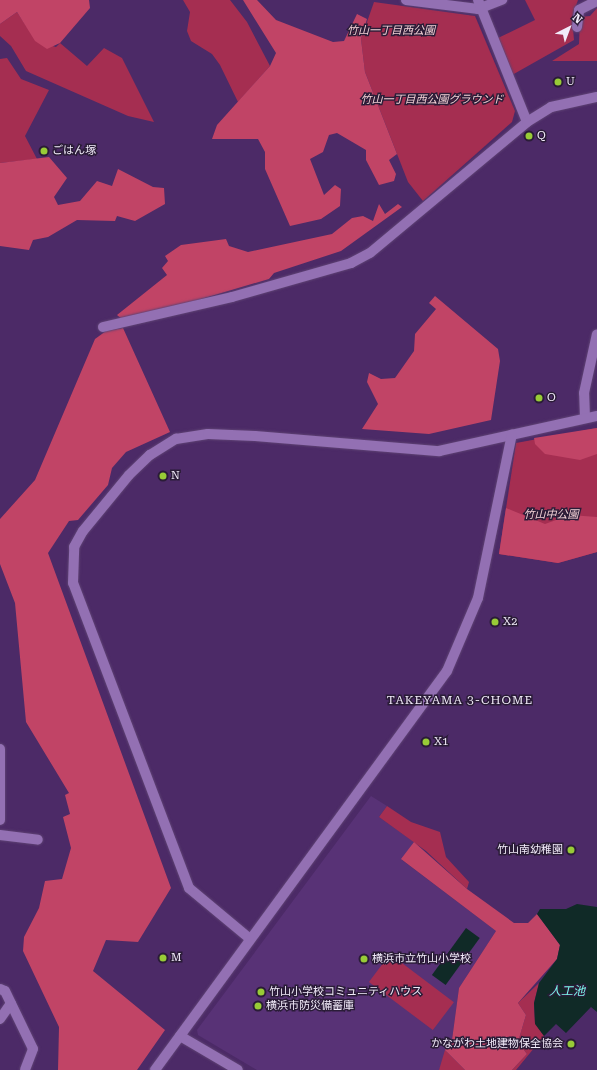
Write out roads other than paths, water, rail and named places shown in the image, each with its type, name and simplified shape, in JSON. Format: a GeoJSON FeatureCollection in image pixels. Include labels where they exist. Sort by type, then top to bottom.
{"type":"FeatureCollection","features":[{"type":"Feature","properties":{"kind":"street"},"geometry":{"type":"LineString","coordinates":[[406,0],[478,4],[502,0]]}},
{"type":"Feature","properties":{"kind":"street"},"geometry":{"type":"LineString","coordinates":[[577,28],[579,10],[597,1]]}},
{"type":"Feature","properties":{"kind":"street"},"geometry":{"type":"LineString","coordinates":[[478,4],[527,122]]}},
{"type":"Feature","properties":{"kind":"street"},"geometry":{"type":"LineString","coordinates":[[103,327],[232,298],[327,271],[370,253],[527,122],[558,104],[597,97]]}},
{"type":"Feature","properties":{"kind":"street"},"geometry":{"type":"LineString","coordinates":[[585,418],[584,393],[597,334]]}},
{"type":"Feature","properties":{"kind":"street"},"geometry":{"type":"LineString","coordinates":[[249,938],[189,888],[74,582],[74,547],[129,475],[150,455],[176,439],[208,434],[255,436],[439,451],[597,416]]}},
{"type":"Feature","properties":{"kind":"street"},"geometry":{"type":"LineString","coordinates":[[155,1070],[249,938],[431,696],[456,655],[478,598],[512,434]]}},
{"type":"Feature","properties":{"kind":"street"},"geometry":{"type":"LineString","coordinates":[[0,749],[0,820]]}},
{"type":"Feature","properties":{"kind":"street"},"geometry":{"type":"LineString","coordinates":[[0,835],[38,840]]}},
{"type":"Feature","properties":{"kind":"street"},"geometry":{"type":"LineString","coordinates":[[0,989],[6,991],[33,1049],[25,1070]]}},
{"type":"Feature","properties":{"kind":"street"},"geometry":{"type":"LineString","coordinates":[[0,1019],[11,1003]]}},
{"type":"Feature","properties":{"kind":"street"},"geometry":{"type":"LineString","coordinates":[[180,1036],[238,1070]]}},
{"type":"Feature","properties":{"kind":"water","name":"人工池"},"geometry":{"type":"Polygon","coordinates":[[[577,904],[597,907],[597,1012],[591,1007],[566,1033],[556,1024],[544,1036],[535,1024],[534,1003],[539,983],[557,959],[560,945],[537,914],[540,909],[566,909],[577,904]]]}},
{"type":"Feature","properties":{"kind":"water"},"geometry":{"type":"Polygon","coordinates":[[[466,928],[480,938],[446,985],[432,975],[466,928]]]}},
{"type":"Feature","properties":{"kind":"place","name":"U"},"geometry":{"type":"Point","coordinates":[558,82]}},
{"type":"Feature","properties":{"kind":"place","name":"Q"},"geometry":{"type":"Point","coordinates":[529,136]}},
{"type":"Feature","properties":{"kind":"place","name":"ごはん塚"},"geometry":{"type":"Point","coordinates":[44,151]}},
{"type":"Feature","properties":{"kind":"place","name":"O"},"geometry":{"type":"Point","coordinates":[539,398]}},
{"type":"Feature","properties":{"kind":"place","name":"N"},"geometry":{"type":"Point","coordinates":[163,476]}},
{"type":"Feature","properties":{"kind":"place","name":"X2"},"geometry":{"type":"Point","coordinates":[495,622]}},
{"type":"Feature","properties":{"kind":"place","name":"X1"},"geometry":{"type":"Point","coordinates":[426,742]}},
{"type":"Feature","properties":{"kind":"place","name":"竹山南幼稚園"},"geometry":{"type":"Point","coordinates":[571,850]}},
{"type":"Feature","properties":{"kind":"place","name":"M"},"geometry":{"type":"Point","coordinates":[163,958]}},
{"type":"Feature","properties":{"kind":"place","name":"横浜市立竹山小学校"},"geometry":{"type":"Point","coordinates":[364,959]}},
{"type":"Feature","properties":{"kind":"place","name":"竹山小学校コミュニティハウス"},"geometry":{"type":"Point","coordinates":[261,992]}},
{"type":"Feature","properties":{"kind":"place","name":"横浜市防災備蓄庫"},"geometry":{"type":"Point","coordinates":[258,1006]}},
{"type":"Feature","properties":{"kind":"place","name":"かながわ土地建物保全協会"},"geometry":{"type":"Point","coordinates":[571,1044]}},
{"type":"Feature","properties":{"kind":"district","name":"TAKEYAMA 3-CHOME"},"geometry":{"type":"Point","coordinates":[460,701]}},
{"type":"Feature","properties":{"kind":"park label","name":"竹山一丁目西公園"},"geometry":{"type":"Point","coordinates":[391,31]}},
{"type":"Feature","properties":{"kind":"park label","name":"竹山一丁目西公園グラウンド"},"geometry":{"type":"Point","coordinates":[432,100]}},
{"type":"Feature","properties":{"kind":"park label","name":"竹山中公園"},"geometry":{"type":"Point","coordinates":[551,515]}}]}
